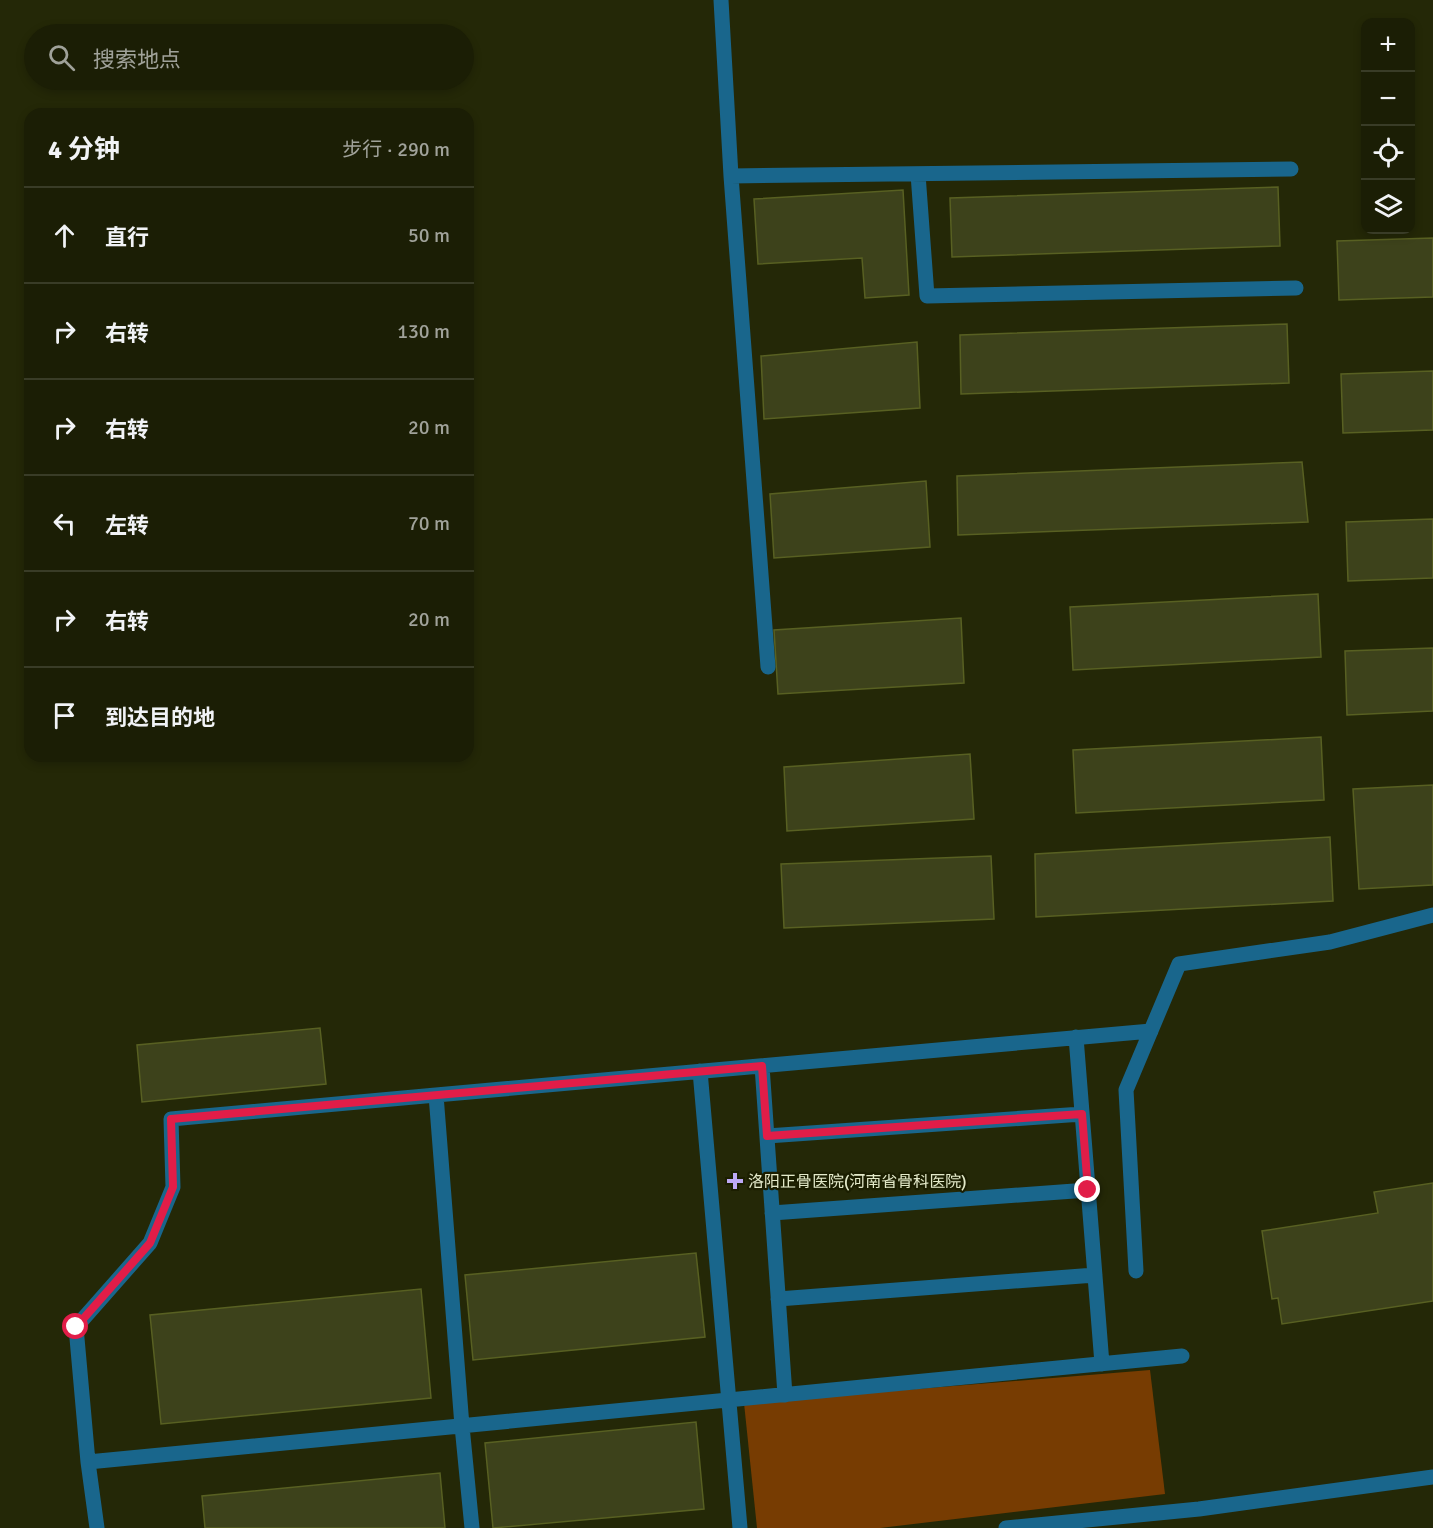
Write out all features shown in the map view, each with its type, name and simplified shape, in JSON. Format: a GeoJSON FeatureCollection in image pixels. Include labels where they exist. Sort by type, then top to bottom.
{"type":"FeatureCollection","features":[{"type":"Feature","properties":{"kind":"lane"},"geometry":{"type":"LineString","coordinates":[[721,0],[730,176],[768,667]]}},
{"type":"Feature","properties":{"kind":"lane"},"geometry":{"type":"LineString","coordinates":[[730,176],[1291,169]]}},
{"type":"Feature","properties":{"kind":"lane"},"geometry":{"type":"LineString","coordinates":[[918,174],[927,296],[1296,288]]}},
{"type":"Feature","properties":{"kind":"lane"},"geometry":{"type":"LineString","coordinates":[[1136,1271],[1126,1090],[1179,964],[1330,942],[1433,915]]}},
{"type":"Feature","properties":{"kind":"lane"},"geometry":{"type":"LineString","coordinates":[[98,1528],[88,1462],[76,1327],[150,1243],[173,1187],[171,1119],[1151,1031]]}},
{"type":"Feature","properties":{"kind":"lane"},"geometry":{"type":"LineString","coordinates":[[1076,1038],[1102,1364]]}},
{"type":"Feature","properties":{"kind":"lane"},"geometry":{"type":"LineString","coordinates":[[762,1066],[785,1395]]}},
{"type":"Feature","properties":{"kind":"lane"},"geometry":{"type":"LineString","coordinates":[[700,1071],[740,1528]]}},
{"type":"Feature","properties":{"kind":"lane"},"geometry":{"type":"LineString","coordinates":[[436,1095],[472,1528]]}},
{"type":"Feature","properties":{"kind":"lane"},"geometry":{"type":"LineString","coordinates":[[767,1136],[1082,1114]]}},
{"type":"Feature","properties":{"kind":"lane"},"geometry":{"type":"LineString","coordinates":[[772,1214],[1088,1190]]}},
{"type":"Feature","properties":{"kind":"lane"},"geometry":{"type":"LineString","coordinates":[[778,1299],[1095,1275]]}},
{"type":"Feature","properties":{"kind":"lane"},"geometry":{"type":"LineString","coordinates":[[88,1462],[1182,1356]]}},
{"type":"Feature","properties":{"kind":"lane"},"geometry":{"type":"LineString","coordinates":[[1006,1528],[1199,1509],[1433,1477]]}},
{"type":"Feature","properties":{"kind":"shaded area"},"geometry":{"type":"Polygon","coordinates":[[[1150,1370],[1165,1494],[880,1528],[757,1528],[744,1403],[1150,1370]]]}},
{"type":"Feature","properties":{"kind":"building"},"geometry":{"type":"Polygon","coordinates":[[[1278,187],[1280,246],[952,257],[950,198],[1278,187]]]}},
{"type":"Feature","properties":{"kind":"building"},"geometry":{"type":"Polygon","coordinates":[[[903,190],[909,295],[865,298],[862,258],[758,264],[754,199],[903,190]]]}},
{"type":"Feature","properties":{"kind":"building"},"geometry":{"type":"Polygon","coordinates":[[[1433,238],[1433,297],[1339,300],[1337,241],[1433,238]]]}},
{"type":"Feature","properties":{"kind":"building"},"geometry":{"type":"Polygon","coordinates":[[[1287,324],[1289,383],[961,394],[960,335],[1287,324]]]}},
{"type":"Feature","properties":{"kind":"building"},"geometry":{"type":"Polygon","coordinates":[[[917,342],[920,408],[764,419],[761,356],[917,342]]]}},
{"type":"Feature","properties":{"kind":"building"},"geometry":{"type":"Polygon","coordinates":[[[1433,371],[1433,430],[1343,433],[1341,374],[1433,371]]]}},
{"type":"Feature","properties":{"kind":"building"},"geometry":{"type":"Polygon","coordinates":[[[1302,462],[1308,522],[958,535],[957,476],[1302,462]]]}},
{"type":"Feature","properties":{"kind":"building"},"geometry":{"type":"Polygon","coordinates":[[[926,481],[930,547],[774,558],[770,494],[926,481]]]}},
{"type":"Feature","properties":{"kind":"building"},"geometry":{"type":"Polygon","coordinates":[[[1433,519],[1433,578],[1348,581],[1346,522],[1433,519]]]}},
{"type":"Feature","properties":{"kind":"building"},"geometry":{"type":"Polygon","coordinates":[[[1318,594],[1321,657],[1073,670],[1070,607],[1318,594]]]}},
{"type":"Feature","properties":{"kind":"building"},"geometry":{"type":"Polygon","coordinates":[[[961,618],[964,683],[778,694],[774,630],[961,618]]]}},
{"type":"Feature","properties":{"kind":"building"},"geometry":{"type":"Polygon","coordinates":[[[1433,648],[1433,711],[1347,715],[1345,651],[1433,648]]]}},
{"type":"Feature","properties":{"kind":"building"},"geometry":{"type":"Polygon","coordinates":[[[1321,737],[1324,800],[1076,813],[1073,750],[1321,737]]]}},
{"type":"Feature","properties":{"kind":"building"},"geometry":{"type":"Polygon","coordinates":[[[970,754],[974,819],[787,831],[784,767],[970,754]]]}},
{"type":"Feature","properties":{"kind":"building"},"geometry":{"type":"Polygon","coordinates":[[[1433,785],[1433,885],[1359,889],[1353,789],[1433,785]]]}},
{"type":"Feature","properties":{"kind":"building"},"geometry":{"type":"Polygon","coordinates":[[[1330,837],[1333,901],[1036,917],[1035,854],[1330,837]]]}},
{"type":"Feature","properties":{"kind":"building"},"geometry":{"type":"Polygon","coordinates":[[[991,856],[994,919],[784,928],[781,864],[991,856]]]}},
{"type":"Feature","properties":{"kind":"building"},"geometry":{"type":"Polygon","coordinates":[[[320,1028],[326,1084],[142,1102],[137,1045],[320,1028]]]}},
{"type":"Feature","properties":{"kind":"building"},"geometry":{"type":"Polygon","coordinates":[[[1433,1183],[1433,1301],[1282,1324],[1278,1298],[1272,1299],[1262,1231],[1378,1213],[1374,1192],[1433,1183]]]}},
{"type":"Feature","properties":{"kind":"building"},"geometry":{"type":"Polygon","coordinates":[[[696,1253],[705,1337],[473,1360],[465,1275],[696,1253]]]}},
{"type":"Feature","properties":{"kind":"building"},"geometry":{"type":"Polygon","coordinates":[[[421,1289],[431,1398],[161,1424],[150,1315],[421,1289]]]}},
{"type":"Feature","properties":{"kind":"building"},"geometry":{"type":"Polygon","coordinates":[[[696,1422],[704,1509],[493,1528],[485,1443],[696,1422]]]}},
{"type":"Feature","properties":{"kind":"building"},"geometry":{"type":"Polygon","coordinates":[[[440,1473],[445,1528],[205,1528],[202,1496],[440,1473]]]}},
{"type":"Feature","properties":{"kind":"place","name":"洛阳正骨医院(河南省骨科医院)"},"geometry":{"type":"Point","coordinates":[735,1181]}},
{"type":"Feature","properties":{"kind":"route"},"geometry":{"type":"LineString","coordinates":[[76,1327],[150,1243],[173,1187],[171,1119],[762,1066],[767,1136],[1082,1114],[1088,1190]]}}]}
